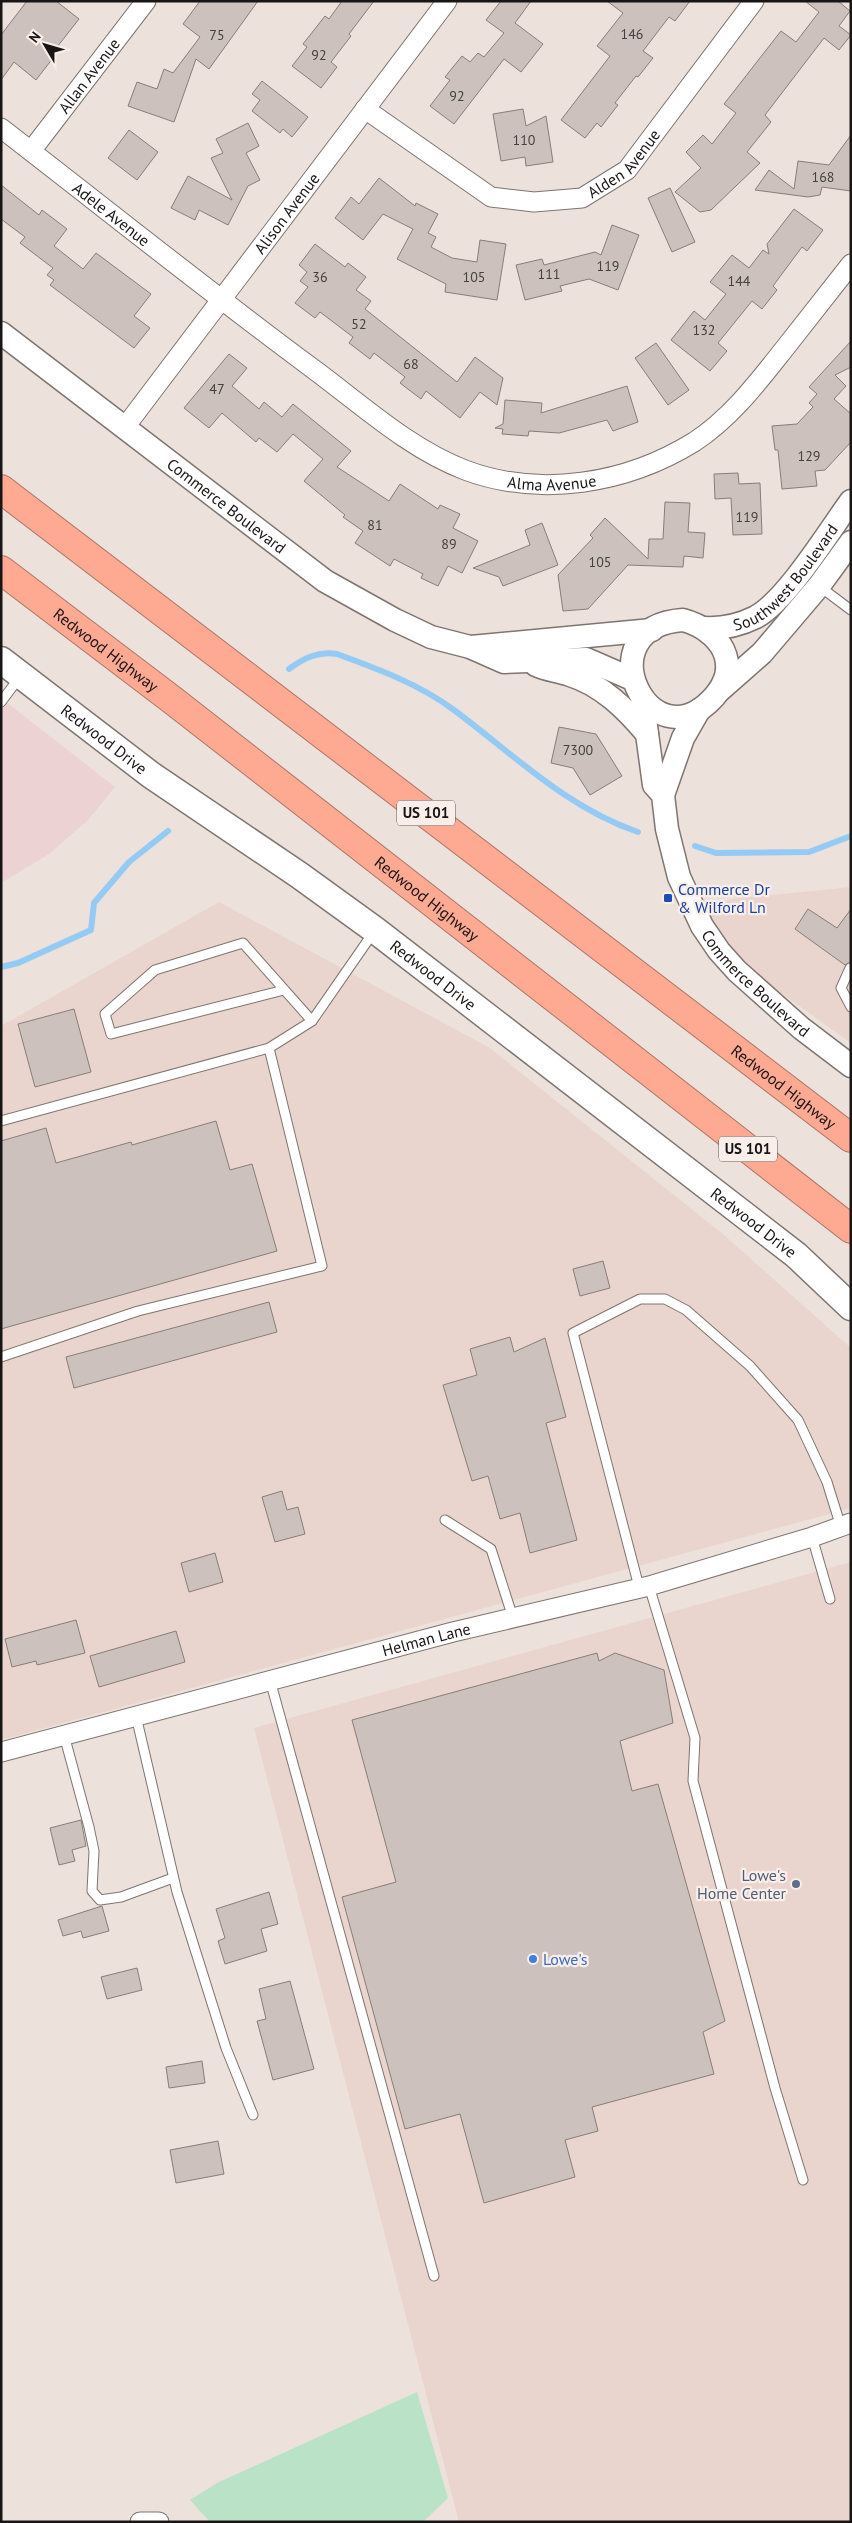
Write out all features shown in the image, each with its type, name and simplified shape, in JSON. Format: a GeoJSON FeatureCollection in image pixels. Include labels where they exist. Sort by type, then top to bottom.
{"type":"FeatureCollection","features":[{"type":"Feature","properties":{"kind":"highway","name":"Redwood Highway"},"geometry":{"type":"LineString","coordinates":[[1,489],[851,1138]]}},
{"type":"Feature","properties":{"kind":"highway","name":"Redwood Highway"},"geometry":{"type":"LineString","coordinates":[[1,570],[171,699],[851,1229]]}},
{"type":"Feature","properties":{"kind":"main road","name":"Redwood Drive"},"geometry":{"type":"LineString","coordinates":[[11,668],[150,775],[299,875],[375,930],[789,1250],[851,1306]]}},
{"type":"Feature","properties":{"kind":"street","name":"Allan Avenue"},"geometry":{"type":"LineString","coordinates":[[31,151],[146,1]]}},
{"type":"Feature","properties":{"kind":"street","name":"Alison Avenue"},"geometry":{"type":"LineString","coordinates":[[125,427],[448,1]]}},
{"type":"Feature","properties":{"kind":"street","name":"Alden Avenue"},"geometry":{"type":"LineString","coordinates":[[365,109],[491,197],[534,202],[582,198],[627,170],[754,1]]}},
{"type":"Feature","properties":{"kind":"street","name":"Adele Avenue"},"geometry":{"type":"LineString","coordinates":[[1,128],[221,299]]}},
{"type":"Feature","properties":{"kind":"street","name":"Alma Avenue"},"geometry":{"type":"LineString","coordinates":[[221,299],[415,444],[466,470],[519,483],[556,486],[598,480],[633,470],[663,459],[695,441],[748,396],[851,264]]}},
{"type":"Feature","properties":{"kind":"street","name":"Commerce Boulevard"},"geometry":{"type":"LineString","coordinates":[[1,333],[325,581],[395,620],[431,637],[470,647],[504,662],[586,659],[637,688],[656,710],[666,715],[678,717],[699,710]]}},
{"type":"Feature","properties":{"kind":"street","name":"Southwest Boulevard"},"geometry":{"type":"LineString","coordinates":[[704,628],[718,628],[737,624],[756,617],[772,605],[787,588],[851,501]]}},
{"type":"Feature","properties":{"kind":"street","name":"Southwest Boulevard"},"geometry":{"type":"LineString","coordinates":[[720,690],[762,653],[819,586],[851,542]]}},
{"type":"Feature","properties":{"kind":"street","name":"Commerce Boulevard"},"geometry":{"type":"LineString","coordinates":[[663,796],[654,785],[647,734],[631,660],[636,648],[652,630],[663,624],[683,620],[704,628],[721,646],[726,658],[726,678],[720,690],[699,710],[683,738],[663,796],[667,829],[685,894],[702,926],[737,971],[801,1028],[850,1063]]}},
{"type":"Feature","properties":{"kind":"street","name":"Commerce Boulevard"},"geometry":{"type":"LineString","coordinates":[[470,647],[652,630]]}},
{"type":"Feature","properties":{"kind":"street"},"geometry":{"type":"LineString","coordinates":[[527,661],[544,669],[571,675],[605,692],[633,717],[647,734]]}},
{"type":"Feature","properties":{"kind":"street","name":"Helman Lane"},"geometry":{"type":"LineString","coordinates":[[1,1752],[270,1680],[513,1618],[644,1587],[846,1525]]}},
{"type":"Feature","properties":{"kind":"lane"},"geometry":{"type":"LineString","coordinates":[[819,586],[851,610]]}},
{"type":"Feature","properties":{"kind":"lane"},"geometry":{"type":"LineString","coordinates":[[1,702],[11,668]]}},
{"type":"Feature","properties":{"kind":"lane"},"geometry":{"type":"LineString","coordinates":[[1,1121],[269,1048],[312,1021],[375,930]]}},
{"type":"Feature","properties":{"kind":"lane"},"geometry":{"type":"LineString","coordinates":[[284,990],[111,1034],[105,1014],[155,970],[243,943],[312,1021]]}},
{"type":"Feature","properties":{"kind":"lane"},"geometry":{"type":"LineString","coordinates":[[850,968],[842,988],[851,1007]]}},
{"type":"Feature","properties":{"kind":"lane"},"geometry":{"type":"LineString","coordinates":[[1,1357],[138,1312],[322,1266],[269,1048]]}},
{"type":"Feature","properties":{"kind":"lane"},"geometry":{"type":"LineString","coordinates":[[804,2180],[775,2088],[694,1781],[694,1738],[644,1587],[573,1332],[640,1299],[665,1300],[686,1310],[756,1372],[798,1420],[846,1525]]}},
{"type":"Feature","properties":{"kind":"lane"},"geometry":{"type":"LineString","coordinates":[[446,1520],[491,1549],[513,1618]]}},
{"type":"Feature","properties":{"kind":"lane"},"geometry":{"type":"LineString","coordinates":[[812,1537],[830,1599]]}},
{"type":"Feature","properties":{"kind":"lane"},"geometry":{"type":"LineString","coordinates":[[270,1680],[434,2276]]}},
{"type":"Feature","properties":{"kind":"lane"},"geometry":{"type":"LineString","coordinates":[[136,1716],[173,1878],[226,2048],[253,2115]]}},
{"type":"Feature","properties":{"kind":"lane"},"geometry":{"type":"LineString","coordinates":[[64,1735],[92,1843],[92,1891],[100,1900],[121,1897],[173,1878]]}},
{"type":"Feature","properties":{"kind":"shaded area"},"geometry":{"type":"Polygon","coordinates":[[[1,698],[115,787],[88,820],[49,854],[1,883],[1,698]]]}},
{"type":"Feature","properties":{"kind":"shaded area"},"geometry":{"type":"Polygon","coordinates":[[[851,887],[851,1043],[759,977],[698,916],[731,899],[851,887]]]}},
{"type":"Feature","properties":{"kind":"shaded area"},"geometry":{"type":"Polygon","coordinates":[[[219,902],[490,1048],[724,1235],[851,1348],[851,1508],[1,1740],[1,1026],[219,902]]]}},
{"type":"Feature","properties":{"kind":"shaded area"},"geometry":{"type":"Polygon","coordinates":[[[851,1562],[851,2522],[459,2522],[254,1728],[851,1562]]]}},
{"type":"Feature","properties":{"kind":"green space"},"geometry":{"type":"Polygon","coordinates":[[[417,2392],[448,2498],[423,2522],[210,2522],[190,2500],[217,2483],[417,2392]]]}},
{"type":"Feature","properties":{"kind":"building"},"geometry":{"type":"Polygon","coordinates":[[[27,1],[56,1],[79,19],[50,56],[53,58],[36,80],[14,62],[1,80],[1,35],[27,1]]]}},
{"type":"Feature","properties":{"kind":"building"},"geometry":{"type":"Polygon","coordinates":[[[200,1],[258,1],[209,69],[196,59],[174,122],[128,106],[137,82],[157,89],[164,69],[173,73],[200,37],[183,24],[200,1]]]}},
{"type":"Feature","properties":{"kind":"building"},"geometry":{"type":"Polygon","coordinates":[[[342,1],[374,1],[331,62],[337,67],[321,88],[292,66],[307,47],[303,44],[325,16],[329,19],[342,1]]]}},
{"type":"Feature","properties":{"kind":"building"},"geometry":{"type":"Polygon","coordinates":[[[501,1],[531,1],[515,23],[543,44],[521,72],[504,59],[454,124],[430,106],[450,80],[445,77],[462,56],[470,62],[478,53],[484,57],[504,33],[486,20],[501,1]]]}},
{"type":"Feature","properties":{"kind":"building"},"geometry":{"type":"Polygon","coordinates":[[[607,1],[690,1],[675,21],[669,17],[643,51],[653,58],[615,103],[618,105],[601,127],[597,123],[585,138],[561,120],[610,56],[597,46],[623,13],[607,1]]]}},
{"type":"Feature","properties":{"kind":"building"},"geometry":{"type":"Polygon","coordinates":[[[805,1],[838,1],[850,11],[839,26],[851,35],[839,50],[824,38],[765,115],[771,122],[747,152],[760,163],[711,210],[700,212],[675,192],[701,168],[686,152],[703,135],[712,144],[736,113],[724,104],[781,31],[796,42],[819,12],[805,1]]]}},
{"type":"Feature","properties":{"kind":"building"},"geometry":{"type":"Polygon","coordinates":[[[262,81],[308,117],[292,137],[283,129],[280,133],[252,111],[260,100],[252,94],[262,81]]]}},
{"type":"Feature","properties":{"kind":"building"},"geometry":{"type":"Polygon","coordinates":[[[523,109],[526,126],[546,116],[553,162],[526,166],[525,157],[501,161],[493,114],[523,109]]]}},
{"type":"Feature","properties":{"kind":"building"},"geometry":{"type":"Polygon","coordinates":[[[248,123],[259,146],[246,153],[260,180],[248,186],[228,225],[199,210],[195,220],[171,208],[188,176],[232,200],[211,158],[223,153],[216,139],[248,123]]]}},
{"type":"Feature","properties":{"kind":"building"},"geometry":{"type":"Polygon","coordinates":[[[129,130],[158,152],[137,180],[108,158],[129,130]]]}},
{"type":"Feature","properties":{"kind":"building"},"geometry":{"type":"Polygon","coordinates":[[[851,135],[851,191],[822,187],[820,195],[808,197],[755,190],[769,170],[794,189],[798,161],[829,165],[851,135]]]}},
{"type":"Feature","properties":{"kind":"building"},"geometry":{"type":"Polygon","coordinates":[[[379,178],[415,206],[416,203],[438,214],[428,233],[436,237],[431,247],[452,258],[477,262],[480,240],[506,244],[497,300],[445,292],[446,284],[397,259],[413,229],[383,214],[363,240],[335,218],[351,197],[359,204],[379,178]]]}},
{"type":"Feature","properties":{"kind":"building"},"geometry":{"type":"Polygon","coordinates":[[[1,185],[39,215],[42,210],[67,229],[54,246],[83,269],[96,253],[151,294],[134,316],[150,328],[134,348],[50,285],[54,280],[47,275],[53,268],[20,243],[25,237],[1,219],[1,185]]]}},
{"type":"Feature","properties":{"kind":"building"},"geometry":{"type":"Polygon","coordinates":[[[670,188],[695,242],[672,252],[648,198],[670,188]]]}},
{"type":"Feature","properties":{"kind":"building"},"geometry":{"type":"Polygon","coordinates":[[[794,209],[823,230],[807,251],[802,247],[773,286],[777,290],[762,309],[752,301],[718,343],[727,351],[710,371],[671,340],[694,311],[705,320],[726,294],[710,282],[732,255],[749,268],[763,250],[769,254],[767,244],[794,209]]]}},
{"type":"Feature","properties":{"kind":"building"},"geometry":{"type":"Polygon","coordinates":[[[612,225],[639,235],[618,290],[589,279],[560,286],[562,291],[525,300],[516,265],[542,259],[544,265],[595,252],[601,255],[612,225]]]}},
{"type":"Feature","properties":{"kind":"building"},"geometry":{"type":"Polygon","coordinates":[[[315,244],[345,267],[348,263],[366,277],[356,290],[371,301],[365,309],[457,382],[475,357],[503,378],[497,405],[480,392],[460,418],[426,391],[421,399],[400,383],[405,377],[374,353],[370,359],[349,343],[353,337],[320,312],[315,318],[295,303],[308,287],[300,281],[307,272],[299,265],[315,244]]]}},
{"type":"Feature","properties":{"kind":"building"},"geometry":{"type":"Polygon","coordinates":[[[851,341],[851,367],[835,375],[846,386],[834,399],[851,414],[851,442],[825,470],[815,471],[817,486],[782,489],[778,450],[775,450],[772,426],[797,424],[813,407],[809,403],[817,394],[809,387],[851,341]]]}},
{"type":"Feature","properties":{"kind":"building"},"geometry":{"type":"Polygon","coordinates":[[[656,343],[689,390],[668,405],[635,358],[656,343]]]}},
{"type":"Feature","properties":{"kind":"building"},"geometry":{"type":"Polygon","coordinates":[[[229,354],[247,368],[232,386],[259,409],[264,402],[282,417],[293,404],[351,451],[337,467],[389,501],[400,484],[438,509],[440,505],[460,514],[453,528],[478,541],[462,573],[448,566],[438,586],[421,578],[423,574],[394,559],[390,566],[355,543],[363,531],[343,517],[345,515],[304,481],[323,459],[293,434],[277,452],[259,438],[256,442],[222,413],[209,428],[184,408],[229,354]]]}},
{"type":"Feature","properties":{"kind":"building"},"geometry":{"type":"Polygon","coordinates":[[[627,386],[638,422],[613,431],[607,420],[559,433],[529,431],[528,436],[502,434],[503,429],[495,428],[503,424],[505,400],[542,403],[541,413],[627,386]]]}},
{"type":"Feature","properties":{"kind":"building"},"geometry":{"type":"Polygon","coordinates":[[[738,473],[739,484],[760,483],[762,534],[733,535],[731,498],[715,499],[714,474],[738,473]]]}},
{"type":"Feature","properties":{"kind":"building"},"geometry":{"type":"Polygon","coordinates":[[[665,502],[690,503],[688,532],[705,533],[703,558],[684,556],[683,567],[628,565],[588,609],[563,611],[558,575],[593,538],[590,535],[605,518],[648,559],[649,539],[663,539],[665,502]]]}},
{"type":"Feature","properties":{"kind":"building"},"geometry":{"type":"Polygon","coordinates":[[[542,523],[558,565],[503,586],[499,577],[473,568],[530,545],[525,530],[542,523]]]}},
{"type":"Feature","properties":{"kind":"building"},"geometry":{"type":"Polygon","coordinates":[[[559,727],[596,734],[622,776],[590,795],[573,768],[551,763],[559,727]]]}},
{"type":"Feature","properties":{"kind":"building"},"geometry":{"type":"Polygon","coordinates":[[[808,909],[837,928],[851,909],[851,962],[845,965],[795,929],[808,909]]]}},
{"type":"Feature","properties":{"kind":"building"},"geometry":{"type":"Polygon","coordinates":[[[74,1009],[91,1072],[35,1087],[18,1024],[74,1009]]]}},
{"type":"Feature","properties":{"kind":"building"},"geometry":{"type":"Polygon","coordinates":[[[216,1121],[230,1170],[252,1164],[277,1251],[1,1329],[1,1141],[46,1128],[56,1163],[131,1142],[132,1145],[216,1121]]]}},
{"type":"Feature","properties":{"kind":"building"},"geometry":{"type":"Polygon","coordinates":[[[603,1261],[610,1288],[580,1296],[573,1269],[603,1261]]]}},
{"type":"Feature","properties":{"kind":"building"},"geometry":{"type":"Polygon","coordinates":[[[269,1302],[277,1332],[74,1388],[66,1357],[269,1302]]]}},
{"type":"Feature","properties":{"kind":"building"},"geometry":{"type":"Polygon","coordinates":[[[510,1337],[514,1352],[545,1338],[566,1417],[546,1423],[577,1540],[530,1553],[520,1513],[500,1519],[488,1476],[472,1481],[443,1385],[477,1375],[470,1349],[510,1337]]]}},
{"type":"Feature","properties":{"kind":"building"},"geometry":{"type":"Polygon","coordinates":[[[282,1491],[287,1510],[298,1507],[305,1534],[275,1542],[262,1497],[282,1491]]]}},
{"type":"Feature","properties":{"kind":"building"},"geometry":{"type":"Polygon","coordinates":[[[215,1553],[223,1582],[189,1592],[181,1563],[215,1553]]]}},
{"type":"Feature","properties":{"kind":"building"},"geometry":{"type":"Polygon","coordinates":[[[76,1620],[85,1653],[37,1665],[36,1661],[12,1667],[5,1639],[76,1620]]]}},
{"type":"Feature","properties":{"kind":"building"},"geometry":{"type":"Polygon","coordinates":[[[176,1631],[185,1662],[99,1687],[90,1656],[176,1631]]]}},
{"type":"Feature","properties":{"kind":"building","name":"Lowe's"},"geometry":{"type":"Polygon","coordinates":[[[597,1653],[599,1661],[615,1653],[664,1670],[673,1723],[620,1741],[632,1791],[658,1784],[725,2021],[703,2032],[714,2074],[592,2107],[598,2131],[565,2140],[575,2177],[484,2203],[460,2114],[405,2129],[342,1897],[396,1882],[352,1720],[597,1653]]]}},
{"type":"Feature","properties":{"kind":"building"},"geometry":{"type":"Polygon","coordinates":[[[81,1820],[86,1846],[72,1850],[75,1861],[59,1865],[50,1828],[81,1820]]]}},
{"type":"Feature","properties":{"kind":"building"},"geometry":{"type":"Polygon","coordinates":[[[269,1892],[278,1924],[261,1929],[267,1951],[225,1964],[218,1941],[225,1938],[216,1909],[269,1892]]]}},
{"type":"Feature","properties":{"kind":"building"},"geometry":{"type":"Polygon","coordinates":[[[102,1906],[109,1931],[83,1938],[81,1931],[63,1936],[58,1920],[102,1906]]]}},
{"type":"Feature","properties":{"kind":"building"},"geometry":{"type":"Polygon","coordinates":[[[137,1968],[142,1990],[107,1999],[101,1977],[137,1968]]]}},
{"type":"Feature","properties":{"kind":"building"},"geometry":{"type":"Polygon","coordinates":[[[290,1981],[314,2069],[273,2080],[257,2021],[266,2019],[259,1989],[290,1981]]]}},
{"type":"Feature","properties":{"kind":"building"},"geometry":{"type":"Polygon","coordinates":[[[202,2061],[205,2083],[169,2088],[166,2067],[202,2061]]]}},
{"type":"Feature","properties":{"kind":"building"},"geometry":{"type":"Polygon","coordinates":[[[218,2141],[224,2174],[176,2183],[170,2150],[218,2141]]]}},
{"type":"Feature","properties":{"kind":"waterway"},"geometry":{"type":"LineString","coordinates":[[289,669],[312,656],[330,653],[368,665],[398,678],[427,692],[454,710],[519,762],[564,794],[612,822],[638,832]]}},
{"type":"Feature","properties":{"kind":"waterway"},"geometry":{"type":"LineString","coordinates":[[1,967],[18,963],[91,930],[94,903],[129,862],[168,831]]}},
{"type":"Feature","properties":{"kind":"waterway"},"geometry":{"type":"LineString","coordinates":[[695,846],[716,853],[809,852],[851,836]]}},
{"type":"Feature","properties":{"kind":"place","name":"Commerce Dr & Wilford Ln"},"geometry":{"type":"Point","coordinates":[668,898]}},
{"type":"Feature","properties":{"kind":"place","name":"Lowe's Home Center"},"geometry":{"type":"Point","coordinates":[796,1884]}},
{"type":"Feature","properties":{"kind":"place","name":"Lowe's"},"geometry":{"type":"Point","coordinates":[533,1959]}}]}
